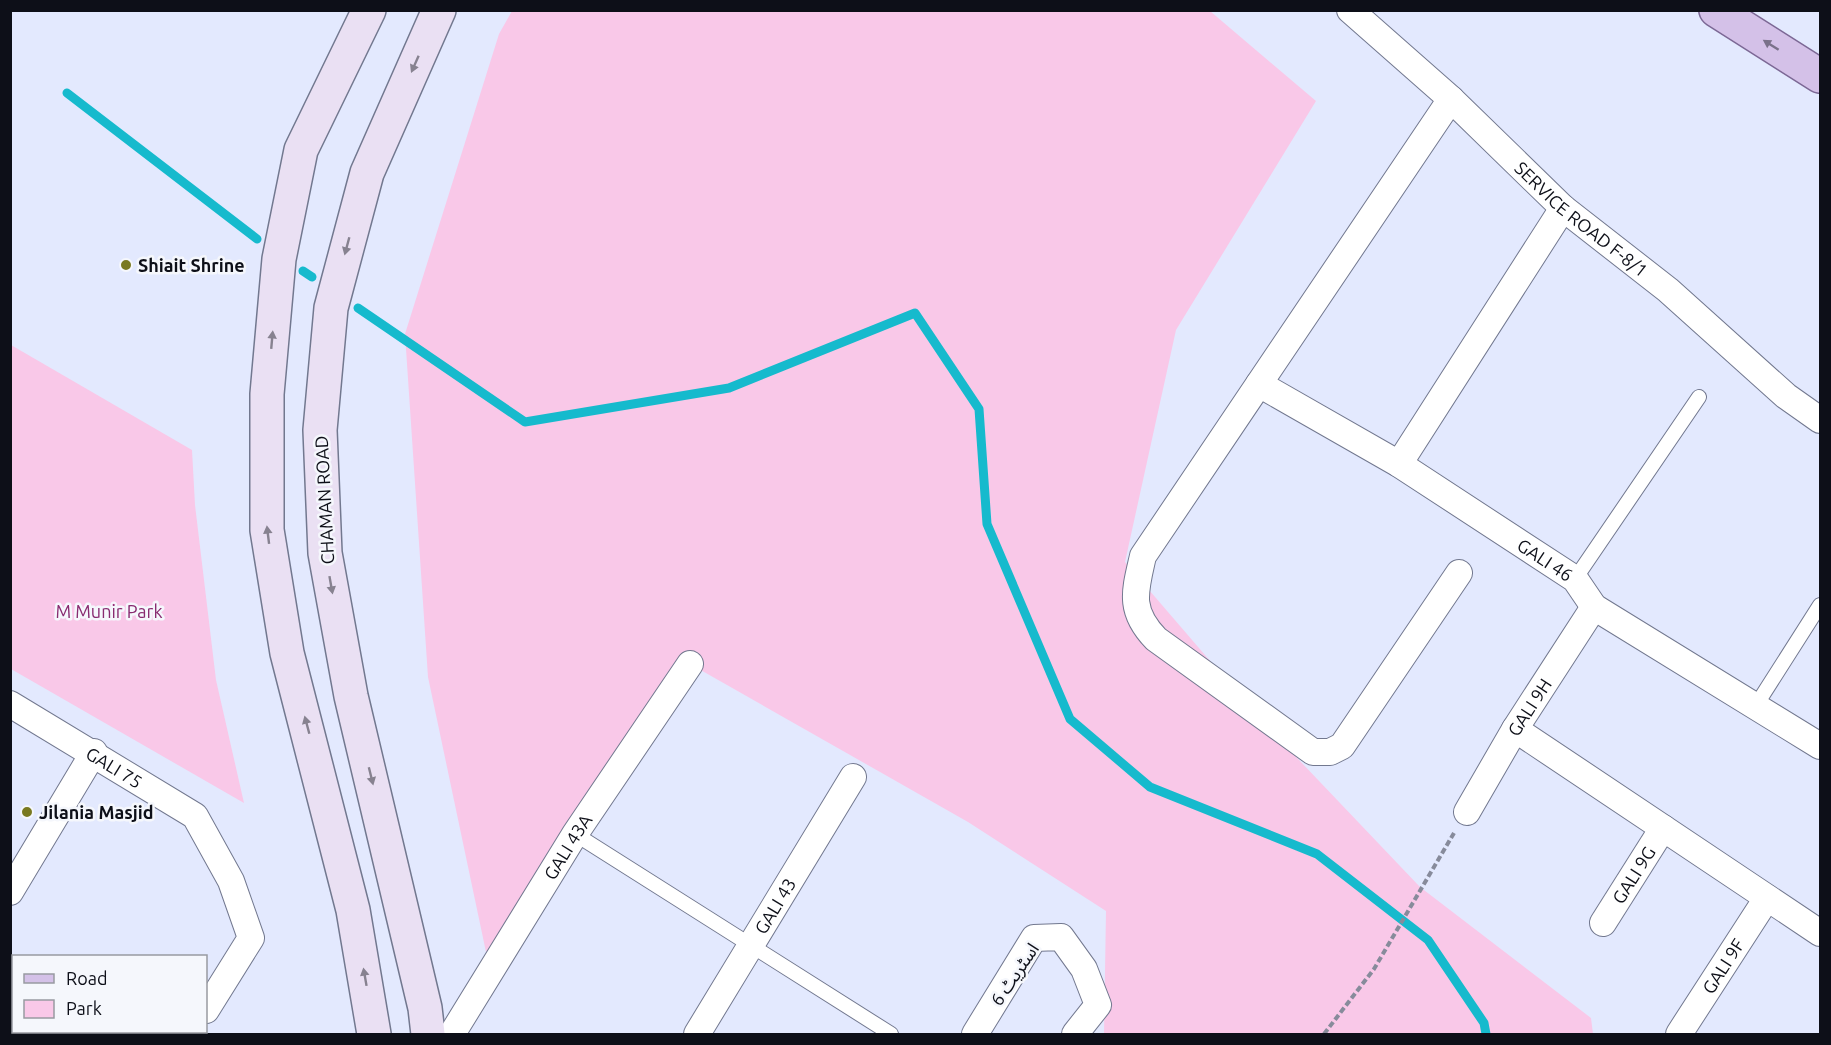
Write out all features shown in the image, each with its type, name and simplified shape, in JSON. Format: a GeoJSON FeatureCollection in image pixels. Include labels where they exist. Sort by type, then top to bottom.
{"type":"FeatureCollection","features":[{"type":"Feature","properties":{"kind":"main road"},"geometry":{"type":"LineString","coordinates":[[1716,10],[1821,76]]}},
{"type":"Feature","properties":{"kind":"street"},"geometry":{"type":"LineString","coordinates":[[369,10],[301,150],[279,259],[267,394],[267,530],[287,653],[353,910],[374,1035]]}},
{"type":"Feature","properties":{"kind":"street","name":"CHAMAN ROAD"},"geometry":{"type":"LineString","coordinates":[[428,1035],[425,1008],[351,696],[325,553],[320,430],[330,308],[367,173],[439,10]]}},
{"type":"Feature","properties":{"kind":"street","name":"SERVICE ROAD F-8/1"},"geometry":{"type":"LineString","coordinates":[[1350,10],[1451,99],[1563,208],[1668,290],[1786,396],[1821,420]]}},
{"type":"Feature","properties":{"kind":"street"},"geometry":{"type":"LineString","coordinates":[[1451,99],[1143,556],[1134,596],[1142,624],[1156,639],[1313,752],[1330,752],[1342,746],[1459,573]]}},
{"type":"Feature","properties":{"kind":"street"},"geometry":{"type":"LineString","coordinates":[[1399,464],[1563,208]]}},
{"type":"Feature","properties":{"kind":"street","name":"GALI 46"},"geometry":{"type":"LineString","coordinates":[[1259,384],[1399,464],[1575,579],[1594,607],[1821,746]]}},
{"type":"Feature","properties":{"kind":"street","name":"GALI 9H"},"geometry":{"type":"LineString","coordinates":[[1467,812],[1515,729],[1594,607]]}},
{"type":"Feature","properties":{"kind":"street","name":"GALI 43A"},"geometry":{"type":"LineString","coordinates":[[452,1035],[575,834],[690,664]]}},
{"type":"Feature","properties":{"kind":"street","name":"GALI 75"},"geometry":{"type":"LineString","coordinates":[[10,704],[94,752],[195,816],[231,880],[251,938],[207,1008]]}},
{"type":"Feature","properties":{"kind":"street"},"geometry":{"type":"LineString","coordinates":[[1515,729],[1821,933]]}},
{"type":"Feature","properties":{"kind":"street"},"geometry":{"type":"LineString","coordinates":[[10,892],[94,752]]}},
{"type":"Feature","properties":{"kind":"street","name":"GALI 43"},"geometry":{"type":"LineString","coordinates":[[697,1035],[853,777]]}},
{"type":"Feature","properties":{"kind":"street","name":"GALI 9G"},"geometry":{"type":"LineString","coordinates":[[1603,923],[1663,828]]}},
{"type":"Feature","properties":{"kind":"street","name":"GALI 9F"},"geometry":{"type":"LineString","coordinates":[[1678,1035],[1767,898]]}},
{"type":"Feature","properties":{"kind":"street","name":"اسٹریٹ 6"},"geometry":{"type":"LineString","coordinates":[[975,1035],[1034,938],[1061,937],[1084,969],[1098,1005],[1076,1035]]}},
{"type":"Feature","properties":{"kind":"lane"},"geometry":{"type":"LineString","coordinates":[[1575,579],[1699,397]]}},
{"type":"Feature","properties":{"kind":"lane"},"geometry":{"type":"LineString","coordinates":[[1755,707],[1821,605]]}},
{"type":"Feature","properties":{"kind":"lane"},"geometry":{"type":"LineString","coordinates":[[575,834],[891,1035]]}},
{"type":"Feature","properties":{"kind":"path"},"geometry":{"type":"LineString","coordinates":[[1324,1035],[1374,969],[1443,849]]}},
{"type":"Feature","properties":{"kind":"green space"},"geometry":{"type":"Polygon","coordinates":[[[512,11],[1210,11],[1316,101],[1176,330],[1125,562],[1260,719],[1420,887],[1591,1018],[1593,1034],[1104,1034],[1106,911],[968,822],[690,664],[486,952],[428,677],[405,334],[499,34],[512,11]]]}},
{"type":"Feature","properties":{"kind":"green space","name":"M Munir Park"},"geometry":{"type":"Polygon","coordinates":[[[11,345],[192,450],[195,505],[216,680],[244,803],[11,669],[11,345]]]}},
{"type":"Feature","properties":{"kind":"waterway"},"geometry":{"type":"LineString","coordinates":[[67,93],[257,239]]}},
{"type":"Feature","properties":{"kind":"waterway"},"geometry":{"type":"LineString","coordinates":[[303,271],[312,277]]}},
{"type":"Feature","properties":{"kind":"waterway"},"geometry":{"type":"LineString","coordinates":[[358,308],[525,422],[729,388],[915,313],[979,409],[987,524],[1070,719],[1150,787],[1317,854],[1428,940],[1484,1023],[1486,1034]]}},
{"type":"Feature","properties":{"kind":"place","name":"Shiait Shrine"},"geometry":{"type":"Point","coordinates":[126,265]}},
{"type":"Feature","properties":{"kind":"place","name":"Jilania Masjid"},"geometry":{"type":"Point","coordinates":[27,812]}}]}
